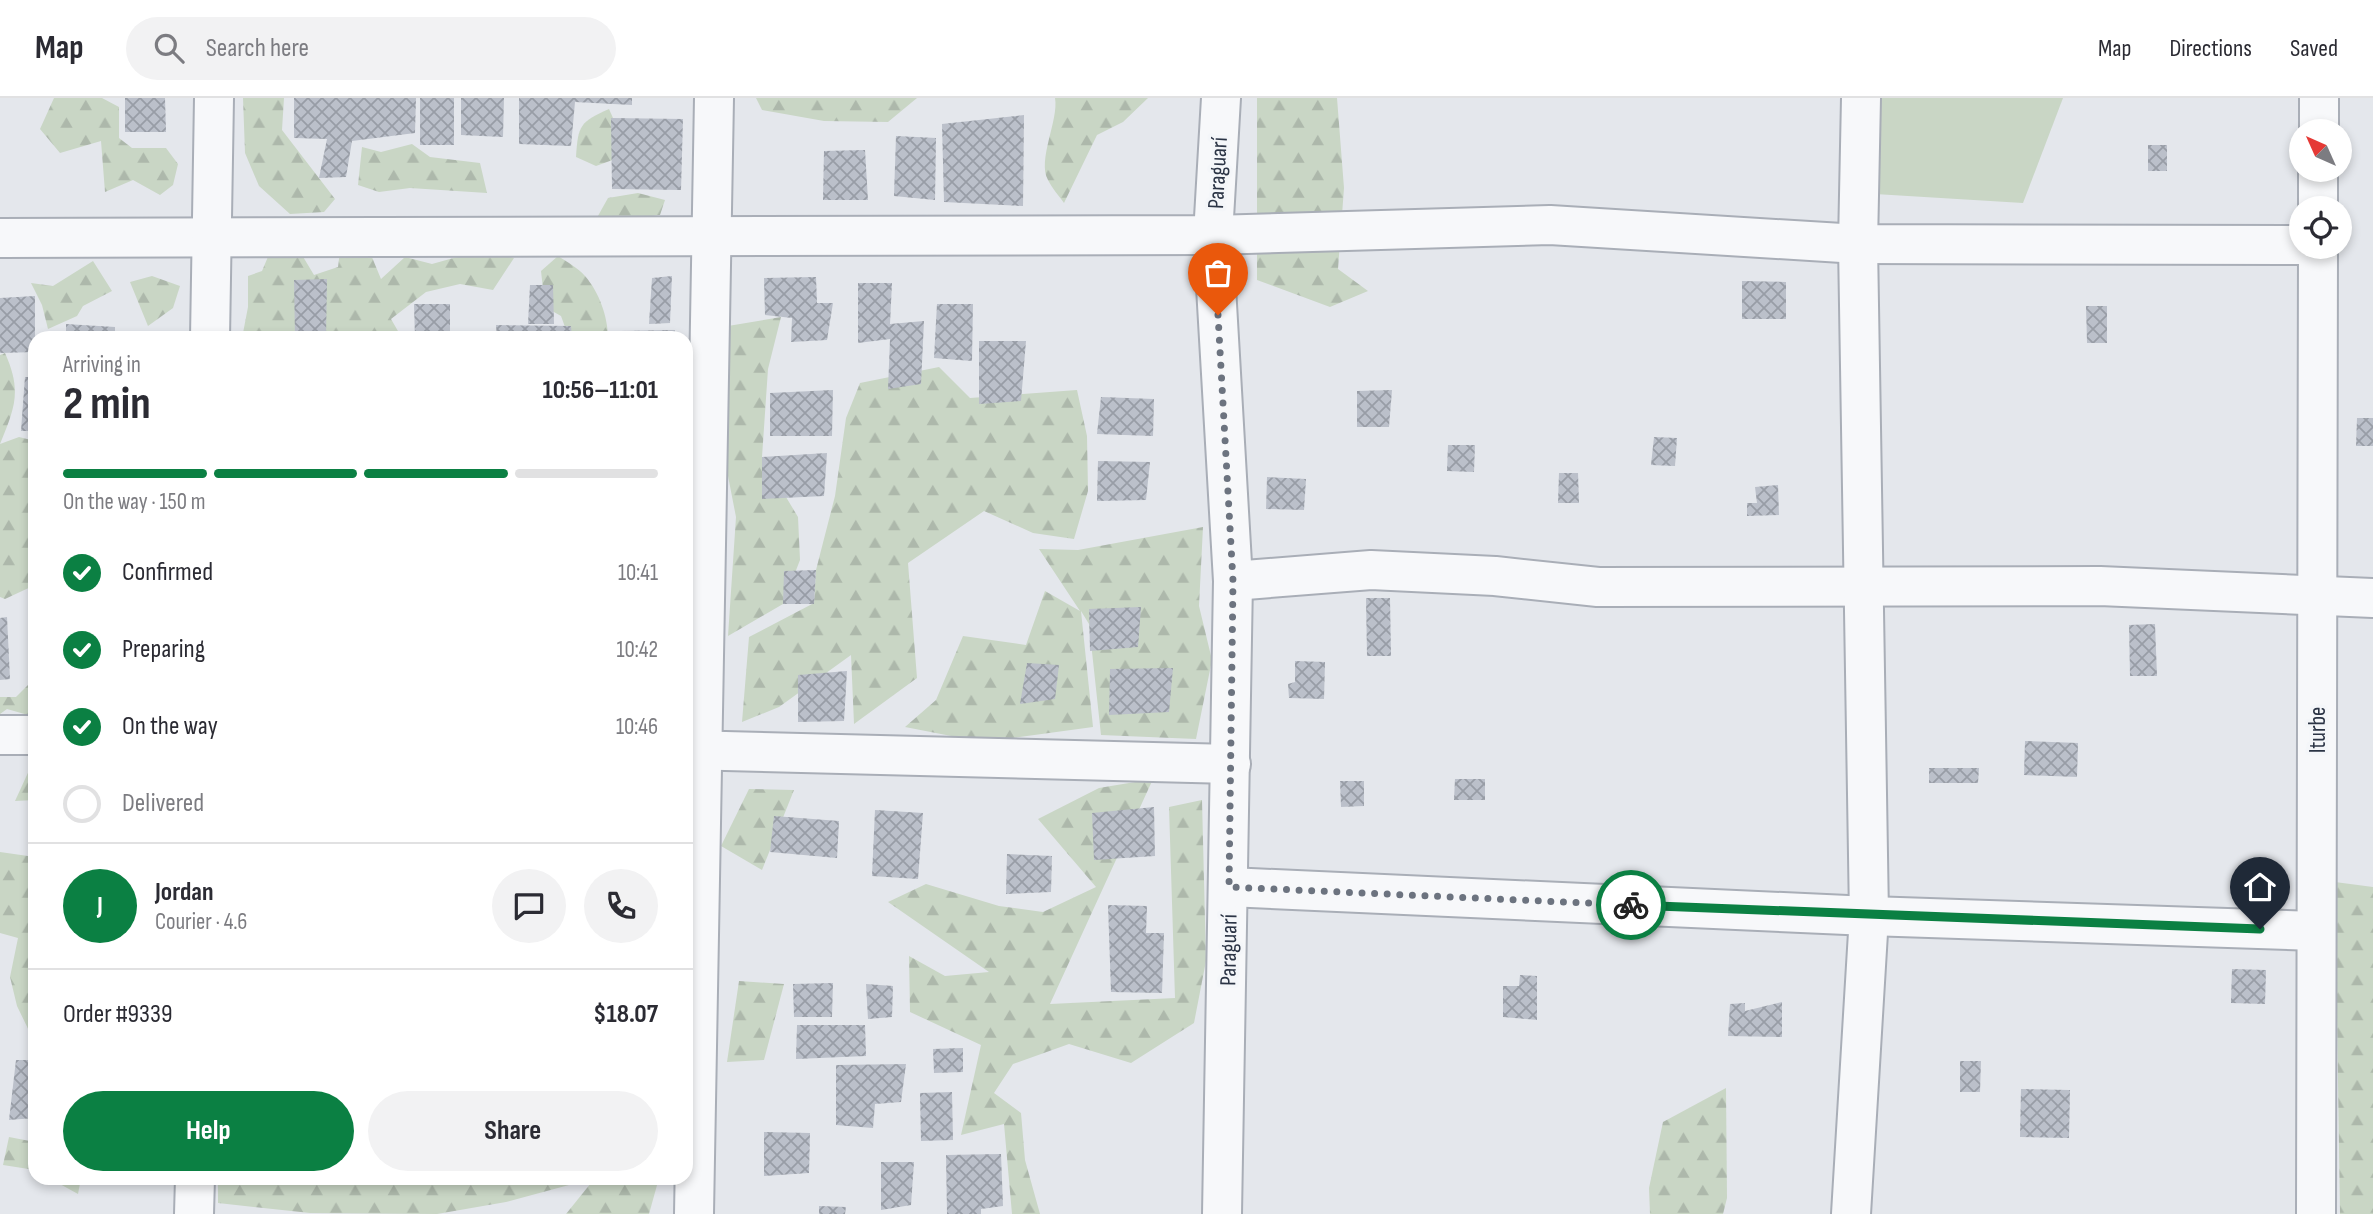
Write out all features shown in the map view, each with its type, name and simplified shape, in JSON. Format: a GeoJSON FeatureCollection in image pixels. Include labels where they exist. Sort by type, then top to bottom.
{"type":"FeatureCollection","features":[{"type":"Feature","properties":{"kind":"street"},"geometry":{"type":"LineString","coordinates":[[210,331],[215,98]]}},
{"type":"Feature","properties":{"kind":"street"},"geometry":{"type":"LineString","coordinates":[[694,1214],[695,750],[714,98]]}},
{"type":"Feature","properties":{"kind":"street","name":"Paraguarí"},"geometry":{"type":"LineString","coordinates":[[1221,98],[1213,235],[1233,581],[1222,1214]]}},
{"type":"Feature","properties":{"kind":"street"},"geometry":{"type":"LineString","coordinates":[[1852,1214],[1869,915],[1858,244],[1861,98]]}},
{"type":"Feature","properties":{"kind":"street"},"geometry":{"type":"LineString","coordinates":[[2319,98],[2319,119]]}},
{"type":"Feature","properties":{"kind":"street"},"geometry":{"type":"LineString","coordinates":[[0,239],[1213,235],[1550,225],[1858,244],[2289,245]]}},
{"type":"Feature","properties":{"kind":"street","name":"Iturbe"},"geometry":{"type":"LineString","coordinates":[[2316,1214],[2318,259]]}},
{"type":"Feature","properties":{"kind":"street"},"geometry":{"type":"LineString","coordinates":[[1233,581],[1371,570],[1495,576],[1598,587],[2100,586],[2373,598]]}},
{"type":"Feature","properties":{"kind":"street"},"geometry":{"type":"LineString","coordinates":[[0,735],[28,735]]}},
{"type":"Feature","properties":{"kind":"street"},"geometry":{"type":"LineString","coordinates":[[695,750],[1231,764]]}},
{"type":"Feature","properties":{"kind":"street"},"geometry":{"type":"LineString","coordinates":[[1229,887],[2316,931]]}},
{"type":"Feature","properties":{"kind":"street"},"geometry":{"type":"LineString","coordinates":[[194,1214],[195,1185]]}},
{"type":"Feature","properties":{"kind":"green space"},"geometry":{"type":"Polygon","coordinates":[[[54,98],[102,98],[119,107],[119,138],[132,148],[166,148],[178,164],[173,185],[160,195],[133,180],[105,192],[101,141],[60,153],[40,129],[54,98]]]}},
{"type":"Feature","properties":{"kind":"green space"},"geometry":{"type":"Polygon","coordinates":[[[243,98],[284,98],[282,130],[335,199],[324,212],[290,214],[259,186],[245,153],[243,98]]]}},
{"type":"Feature","properties":{"kind":"green space"},"geometry":{"type":"Polygon","coordinates":[[[756,98],[917,98],[888,122],[824,121],[762,110],[756,98]]]}},
{"type":"Feature","properties":{"kind":"green space"},"geometry":{"type":"Polygon","coordinates":[[[1055,98],[1148,98],[1123,122],[1097,135],[1064,203],[1045,172],[1055,98]]]}},
{"type":"Feature","properties":{"kind":"green space"},"geometry":{"type":"Polygon","coordinates":[[[1257,98],[1337,98],[1344,188],[1338,269],[1368,291],[1330,307],[1257,280],[1257,98]]]}},
{"type":"Feature","properties":{"kind":"green space"},"geometry":{"type":"Polygon","coordinates":[[[1881,98],[2063,98],[2023,203],[1875,194],[1881,98]]]}},
{"type":"Feature","properties":{"kind":"green space"},"geometry":{"type":"Polygon","coordinates":[[[609,109],[629,154],[596,166],[576,157],[578,138],[586,121],[609,109]]]}},
{"type":"Feature","properties":{"kind":"green space"},"geometry":{"type":"Polygon","coordinates":[[[412,144],[430,157],[480,163],[487,193],[410,188],[379,192],[358,185],[362,147],[381,152],[412,144]]]}},
{"type":"Feature","properties":{"kind":"green space"},"geometry":{"type":"Polygon","coordinates":[[[638,193],[665,200],[660,215],[594,223],[608,198],[638,193]]]}},
{"type":"Feature","properties":{"kind":"green space"},"geometry":{"type":"Polygon","coordinates":[[[369,250],[381,279],[405,257],[432,264],[482,250],[514,258],[493,290],[460,284],[426,292],[391,319],[398,331],[243,331],[248,307],[248,276],[262,271],[270,252],[302,255],[314,275],[338,267],[340,251],[369,250]]]}},
{"type":"Feature","properties":{"kind":"green space"},"geometry":{"type":"Polygon","coordinates":[[[558,256],[582,273],[595,289],[608,331],[566,331],[561,316],[545,307],[541,271],[558,256]]]}},
{"type":"Feature","properties":{"kind":"green space"},"geometry":{"type":"Polygon","coordinates":[[[93,261],[112,291],[83,306],[77,316],[48,329],[42,305],[31,283],[53,286],[93,261]]]}},
{"type":"Feature","properties":{"kind":"green space"},"geometry":{"type":"Polygon","coordinates":[[[152,276],[180,286],[173,308],[148,326],[130,282],[152,276]]]}},
{"type":"Feature","properties":{"kind":"green space"},"geometry":{"type":"Polygon","coordinates":[[[781,317],[768,369],[762,457],[798,517],[800,560],[783,604],[728,636],[736,517],[721,440],[728,326],[781,317]]]}},
{"type":"Feature","properties":{"kind":"green space"},"geometry":{"type":"Polygon","coordinates":[[[5,353],[15,389],[10,420],[0,444],[0,355],[5,353]]]}},
{"type":"Feature","properties":{"kind":"green space"},"geometry":{"type":"Polygon","coordinates":[[[939,367],[970,398],[1077,390],[1087,436],[1088,491],[1074,539],[1033,533],[984,511],[908,563],[917,678],[854,724],[851,655],[779,707],[742,722],[749,637],[814,603],[816,570],[835,496],[846,418],[860,383],[939,367]]]}},
{"type":"Feature","properties":{"kind":"green space"},"geometry":{"type":"Polygon","coordinates":[[[19,437],[28,439],[28,588],[5,599],[0,597],[0,444],[19,437]]]}},
{"type":"Feature","properties":{"kind":"green space"},"geometry":{"type":"Polygon","coordinates":[[[1203,527],[1199,606],[1212,660],[1196,739],[1101,735],[1089,624],[1081,611],[1093,727],[982,742],[905,727],[936,700],[963,636],[1026,645],[1045,591],[1080,611],[1039,549],[1078,550],[1203,527]]]}},
{"type":"Feature","properties":{"kind":"green space"},"geometry":{"type":"Polygon","coordinates":[[[28,685],[28,715],[7,709],[0,714],[0,697],[16,697],[28,685]]]}},
{"type":"Feature","properties":{"kind":"green space"},"geometry":{"type":"Polygon","coordinates":[[[28,773],[28,800],[15,801],[28,773]]]}},
{"type":"Feature","properties":{"kind":"green space"},"geometry":{"type":"Polygon","coordinates":[[[1153,779],[1050,1004],[1175,998],[1169,807],[1202,800],[1206,961],[1194,1023],[1131,1063],[1069,1044],[1013,1064],[994,1093],[1021,1113],[1025,1160],[1040,1214],[1012,1214],[1004,1124],[961,1135],[981,1045],[910,1012],[909,956],[945,976],[989,972],[888,902],[926,884],[999,906],[1043,912],[1096,887],[1038,819],[1099,788],[1153,779]]]}},
{"type":"Feature","properties":{"kind":"green space"},"geometry":{"type":"Polygon","coordinates":[[[749,789],[794,790],[762,870],[721,846],[749,789]]]}},
{"type":"Feature","properties":{"kind":"green space"},"geometry":{"type":"Polygon","coordinates":[[[0,852],[28,856],[28,1029],[17,1006],[10,977],[18,938],[0,933],[0,852]]]}},
{"type":"Feature","properties":{"kind":"green space"},"geometry":{"type":"Polygon","coordinates":[[[2335,882],[2373,887],[2373,1214],[2340,1214],[2335,882]]]}},
{"type":"Feature","properties":{"kind":"green space"},"geometry":{"type":"Polygon","coordinates":[[[739,981],[784,984],[764,1060],[727,1062],[739,981]]]}},
{"type":"Feature","properties":{"kind":"green space"},"geometry":{"type":"Polygon","coordinates":[[[1726,1088],[1727,1198],[1723,1214],[1650,1214],[1649,1188],[1663,1122],[1726,1088]]]}},
{"type":"Feature","properties":{"kind":"green space"},"geometry":{"type":"Polygon","coordinates":[[[9,1137],[28,1141],[28,1169],[3,1165],[9,1137]]]}},
{"type":"Feature","properties":{"kind":"green space"},"geometry":{"type":"Polygon","coordinates":[[[62,1185],[80,1185],[78,1194],[62,1185]]]}},
{"type":"Feature","properties":{"kind":"green space"},"geometry":{"type":"Polygon","coordinates":[[[218,1185],[569,1185],[506,1202],[437,1214],[310,1213],[218,1203],[218,1185]]]}},
{"type":"Feature","properties":{"kind":"green space"},"geometry":{"type":"Polygon","coordinates":[[[589,1185],[657,1185],[649,1214],[566,1214],[589,1185]]]}},
{"type":"Feature","properties":{"kind":"building"},"geometry":{"type":"Polygon","coordinates":[[[125,98],[165,98],[166,132],[125,132],[125,98]]]}},
{"type":"Feature","properties":{"kind":"building"},"geometry":{"type":"Polygon","coordinates":[[[294,98],[416,98],[415,133],[352,141],[346,177],[319,178],[327,139],[294,138],[294,98]]]}},
{"type":"Feature","properties":{"kind":"building"},"geometry":{"type":"Polygon","coordinates":[[[420,98],[454,98],[454,145],[420,145],[420,98]]]}},
{"type":"Feature","properties":{"kind":"building"},"geometry":{"type":"Polygon","coordinates":[[[461,98],[504,98],[503,137],[461,135],[461,98]]]}},
{"type":"Feature","properties":{"kind":"building"},"geometry":{"type":"Polygon","coordinates":[[[519,98],[632,98],[632,105],[575,102],[571,146],[519,144],[519,98]]]}},
{"type":"Feature","properties":{"kind":"building"},"geometry":{"type":"Polygon","coordinates":[[[1024,115],[1023,206],[944,202],[942,124],[1024,115]]]}},
{"type":"Feature","properties":{"kind":"building"},"geometry":{"type":"Polygon","coordinates":[[[611,118],[683,119],[681,190],[612,189],[611,118]]]}},
{"type":"Feature","properties":{"kind":"building"},"geometry":{"type":"Polygon","coordinates":[[[896,136],[936,138],[935,200],[894,196],[896,136]]]}},
{"type":"Feature","properties":{"kind":"building"},"geometry":{"type":"Polygon","coordinates":[[[2148,145],[2167,145],[2167,171],[2148,171],[2148,145]]]}},
{"type":"Feature","properties":{"kind":"building"},"geometry":{"type":"Polygon","coordinates":[[[865,150],[868,200],[823,200],[824,151],[865,150]]]}},
{"type":"Feature","properties":{"kind":"building"},"geometry":{"type":"Polygon","coordinates":[[[672,276],[670,323],[649,324],[652,278],[672,276]]]}},
{"type":"Feature","properties":{"kind":"building"},"geometry":{"type":"Polygon","coordinates":[[[816,277],[817,303],[833,303],[827,340],[791,342],[792,318],[765,315],[764,278],[816,277]]]}},
{"type":"Feature","properties":{"kind":"building"},"geometry":{"type":"Polygon","coordinates":[[[327,279],[326,331],[295,331],[294,280],[327,279]]]}},
{"type":"Feature","properties":{"kind":"building"},"geometry":{"type":"Polygon","coordinates":[[[1742,281],[1786,282],[1786,319],[1742,319],[1742,281]]]}},
{"type":"Feature","properties":{"kind":"building"},"geometry":{"type":"Polygon","coordinates":[[[858,283],[892,283],[890,324],[924,321],[921,384],[888,389],[890,339],[858,343],[858,283]]]}},
{"type":"Feature","properties":{"kind":"building"},"geometry":{"type":"Polygon","coordinates":[[[530,285],[553,285],[554,324],[528,324],[530,285]]]}},
{"type":"Feature","properties":{"kind":"building"},"geometry":{"type":"Polygon","coordinates":[[[35,296],[35,331],[28,331],[28,352],[0,353],[0,298],[35,296]]]}},
{"type":"Feature","properties":{"kind":"building"},"geometry":{"type":"Polygon","coordinates":[[[414,304],[450,304],[450,331],[415,331],[414,304]]]}},
{"type":"Feature","properties":{"kind":"building"},"geometry":{"type":"Polygon","coordinates":[[[937,304],[973,304],[972,361],[934,358],[937,304]]]}},
{"type":"Feature","properties":{"kind":"building"},"geometry":{"type":"Polygon","coordinates":[[[2086,306],[2107,306],[2107,343],[2087,343],[2086,306]]]}},
{"type":"Feature","properties":{"kind":"building"},"geometry":{"type":"Polygon","coordinates":[[[66,324],[115,327],[115,331],[66,331],[66,324]]]}},
{"type":"Feature","properties":{"kind":"building"},"geometry":{"type":"Polygon","coordinates":[[[496,325],[571,326],[571,331],[496,331],[496,325]]]}},
{"type":"Feature","properties":{"kind":"building"},"geometry":{"type":"Polygon","coordinates":[[[979,341],[1026,341],[1021,401],[979,404],[979,341]]]}},
{"type":"Feature","properties":{"kind":"building"},"geometry":{"type":"Polygon","coordinates":[[[25,377],[28,377],[28,431],[21,431],[25,377]]]}},
{"type":"Feature","properties":{"kind":"building"},"geometry":{"type":"Polygon","coordinates":[[[833,390],[832,436],[770,436],[770,393],[833,390]]]}},
{"type":"Feature","properties":{"kind":"building"},"geometry":{"type":"Polygon","coordinates":[[[1392,390],[1389,427],[1357,427],[1357,391],[1392,390]]]}},
{"type":"Feature","properties":{"kind":"building"},"geometry":{"type":"Polygon","coordinates":[[[1101,397],[1154,399],[1153,436],[1097,434],[1101,397]]]}},
{"type":"Feature","properties":{"kind":"building"},"geometry":{"type":"Polygon","coordinates":[[[2357,418],[2373,418],[2373,446],[2356,446],[2357,418]]]}},
{"type":"Feature","properties":{"kind":"building"},"geometry":{"type":"Polygon","coordinates":[[[1654,437],[1677,438],[1675,466],[1651,465],[1654,437]]]}},
{"type":"Feature","properties":{"kind":"building"},"geometry":{"type":"Polygon","coordinates":[[[1448,445],[1475,445],[1474,472],[1447,471],[1448,445]]]}},
{"type":"Feature","properties":{"kind":"building"},"geometry":{"type":"Polygon","coordinates":[[[827,453],[824,496],[762,499],[762,457],[827,453]]]}},
{"type":"Feature","properties":{"kind":"building"},"geometry":{"type":"Polygon","coordinates":[[[1098,461],[1150,462],[1146,500],[1097,501],[1098,461]]]}},
{"type":"Feature","properties":{"kind":"building"},"geometry":{"type":"Polygon","coordinates":[[[1559,473],[1578,473],[1579,503],[1558,503],[1559,473]]]}},
{"type":"Feature","properties":{"kind":"building"},"geometry":{"type":"Polygon","coordinates":[[[1267,477],[1306,479],[1304,510],[1266,509],[1267,477]]]}},
{"type":"Feature","properties":{"kind":"building"},"geometry":{"type":"Polygon","coordinates":[[[1778,485],[1779,515],[1747,516],[1747,503],[1757,503],[1755,487],[1778,485]]]}},
{"type":"Feature","properties":{"kind":"building"},"geometry":{"type":"Polygon","coordinates":[[[816,570],[814,604],[783,604],[784,571],[816,570]]]}},
{"type":"Feature","properties":{"kind":"building"},"geometry":{"type":"Polygon","coordinates":[[[1366,598],[1390,598],[1391,656],[1367,656],[1366,598]]]}},
{"type":"Feature","properties":{"kind":"building"},"geometry":{"type":"Polygon","coordinates":[[[1141,607],[1138,647],[1090,651],[1089,609],[1141,607]]]}},
{"type":"Feature","properties":{"kind":"building"},"geometry":{"type":"Polygon","coordinates":[[[7,617],[10,679],[0,680],[0,618],[7,617]]]}},
{"type":"Feature","properties":{"kind":"building"},"geometry":{"type":"Polygon","coordinates":[[[2155,624],[2157,676],[2130,676],[2129,625],[2155,624]]]}},
{"type":"Feature","properties":{"kind":"building"},"geometry":{"type":"Polygon","coordinates":[[[1295,661],[1325,662],[1324,699],[1289,698],[1288,684],[1295,682],[1295,661]]]}},
{"type":"Feature","properties":{"kind":"building"},"geometry":{"type":"Polygon","coordinates":[[[1027,663],[1059,665],[1055,699],[1020,704],[1027,663]]]}},
{"type":"Feature","properties":{"kind":"building"},"geometry":{"type":"Polygon","coordinates":[[[1173,668],[1169,712],[1109,715],[1110,669],[1173,668]]]}},
{"type":"Feature","properties":{"kind":"building"},"geometry":{"type":"Polygon","coordinates":[[[847,671],[844,721],[798,722],[798,675],[847,671]]]}},
{"type":"Feature","properties":{"kind":"building"},"geometry":{"type":"Polygon","coordinates":[[[2025,741],[2078,743],[2077,777],[2024,775],[2025,741]]]}},
{"type":"Feature","properties":{"kind":"building"},"geometry":{"type":"Polygon","coordinates":[[[1929,768],[1979,768],[1978,783],[1929,783],[1929,768]]]}},
{"type":"Feature","properties":{"kind":"building"},"geometry":{"type":"Polygon","coordinates":[[[1455,779],[1485,779],[1485,800],[1454,800],[1455,779]]]}},
{"type":"Feature","properties":{"kind":"building"},"geometry":{"type":"Polygon","coordinates":[[[1340,781],[1364,781],[1364,806],[1341,807],[1340,781]]]}},
{"type":"Feature","properties":{"kind":"building"},"geometry":{"type":"Polygon","coordinates":[[[1154,807],[1155,856],[1094,860],[1092,813],[1154,807]]]}},
{"type":"Feature","properties":{"kind":"building"},"geometry":{"type":"Polygon","coordinates":[[[875,810],[923,813],[918,879],[872,876],[875,810]]]}},
{"type":"Feature","properties":{"kind":"building"},"geometry":{"type":"Polygon","coordinates":[[[774,816],[839,821],[837,858],[770,852],[774,816]]]}},
{"type":"Feature","properties":{"kind":"building"},"geometry":{"type":"Polygon","coordinates":[[[1007,854],[1052,856],[1051,892],[1006,894],[1007,854]]]}},
{"type":"Feature","properties":{"kind":"building"},"geometry":{"type":"Polygon","coordinates":[[[1108,905],[1147,906],[1146,933],[1164,933],[1162,993],[1111,992],[1108,905]]]}},
{"type":"Feature","properties":{"kind":"building"},"geometry":{"type":"Polygon","coordinates":[[[2232,969],[2266,970],[2265,1004],[2231,1003],[2232,969]]]}},
{"type":"Feature","properties":{"kind":"building"},"geometry":{"type":"Polygon","coordinates":[[[1520,975],[1537,976],[1537,1020],[1503,1017],[1503,986],[1519,986],[1520,975]]]}},
{"type":"Feature","properties":{"kind":"building"},"geometry":{"type":"Polygon","coordinates":[[[833,983],[832,1017],[794,1017],[793,984],[833,983]]]}},
{"type":"Feature","properties":{"kind":"building"},"geometry":{"type":"Polygon","coordinates":[[[866,984],[893,986],[892,1017],[868,1019],[866,984]]]}},
{"type":"Feature","properties":{"kind":"building"},"geometry":{"type":"Polygon","coordinates":[[[1782,1002],[1782,1037],[1728,1036],[1730,1004],[1745,1003],[1745,1011],[1782,1002]]]}},
{"type":"Feature","properties":{"kind":"building"},"geometry":{"type":"Polygon","coordinates":[[[797,1025],[865,1025],[866,1056],[796,1059],[797,1025]]]}},
{"type":"Feature","properties":{"kind":"building"},"geometry":{"type":"Polygon","coordinates":[[[963,1048],[963,1072],[934,1073],[933,1049],[963,1048]]]}},
{"type":"Feature","properties":{"kind":"building"},"geometry":{"type":"Polygon","coordinates":[[[16,1060],[28,1060],[28,1119],[9,1120],[16,1060]]]}},
{"type":"Feature","properties":{"kind":"building"},"geometry":{"type":"Polygon","coordinates":[[[1960,1061],[1981,1061],[1980,1092],[1960,1092],[1960,1061]]]}},
{"type":"Feature","properties":{"kind":"building"},"geometry":{"type":"Polygon","coordinates":[[[906,1064],[901,1102],[875,1104],[873,1128],[836,1125],[836,1065],[906,1064]]]}},
{"type":"Feature","properties":{"kind":"building"},"geometry":{"type":"Polygon","coordinates":[[[2021,1089],[2070,1090],[2069,1138],[2020,1137],[2021,1089]]]}},
{"type":"Feature","properties":{"kind":"building"},"geometry":{"type":"Polygon","coordinates":[[[952,1092],[953,1140],[921,1141],[920,1093],[952,1092]]]}},
{"type":"Feature","properties":{"kind":"building"},"geometry":{"type":"Polygon","coordinates":[[[764,1132],[810,1133],[809,1173],[764,1176],[764,1132]]]}},
{"type":"Feature","properties":{"kind":"building"},"geometry":{"type":"Polygon","coordinates":[[[1001,1154],[1003,1206],[981,1209],[981,1214],[947,1214],[946,1155],[1001,1154]]]}},
{"type":"Feature","properties":{"kind":"building"},"geometry":{"type":"Polygon","coordinates":[[[881,1162],[914,1162],[911,1205],[881,1210],[881,1162]]]}},
{"type":"Feature","properties":{"kind":"building"},"geometry":{"type":"Polygon","coordinates":[[[819,1206],[846,1207],[845,1214],[819,1214],[819,1206]]]}},
{"type":"Feature","properties":{"kind":"way so far"},"geometry":{"type":"LineString","coordinates":[[1218,315],[1233,581],[1229,887],[1631,905]]}},
{"type":"Feature","properties":{"kind":"route"},"geometry":{"type":"LineString","coordinates":[[1631,905],[2260,929]]}}]}
